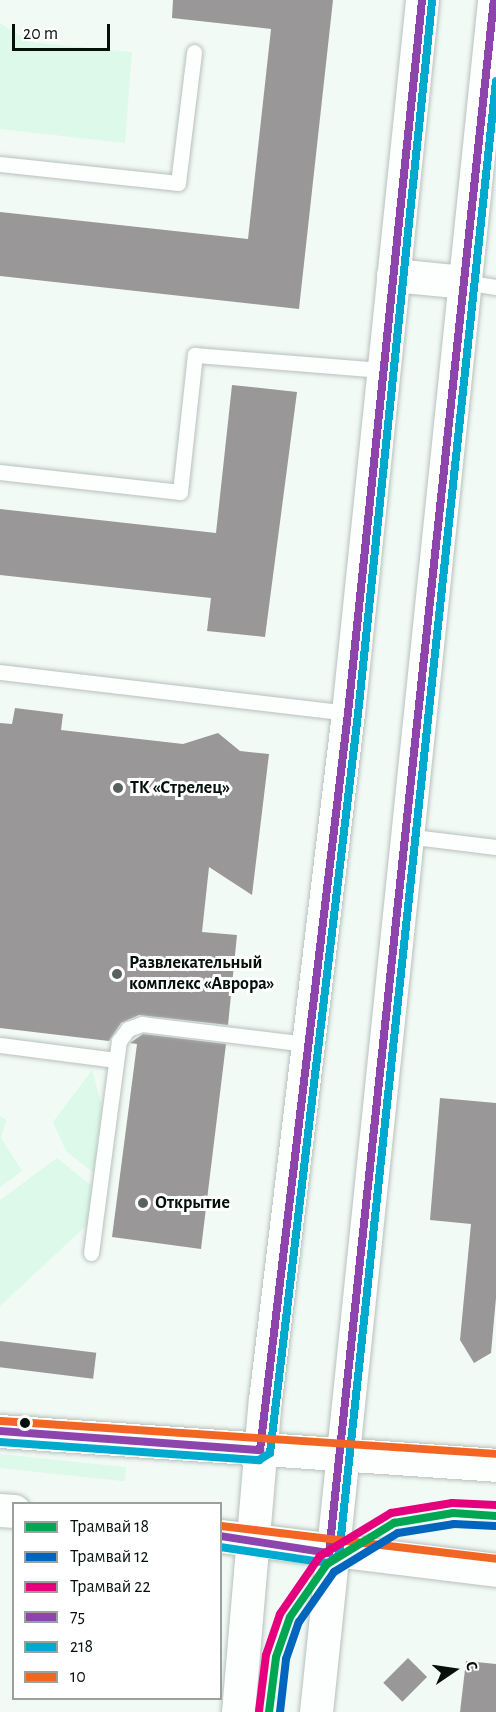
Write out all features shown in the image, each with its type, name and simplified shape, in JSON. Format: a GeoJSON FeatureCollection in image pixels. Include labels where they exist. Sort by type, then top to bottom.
{"type":"FeatureCollection","features":[{"type":"Feature","properties":{"kind":"main road"},"geometry":{"type":"LineString","coordinates":[[238,1712],[236,1538],[260,1450],[348,713],[422,0]]}},
{"type":"Feature","properties":{"kind":"main road"},"geometry":{"type":"LineString","coordinates":[[316,1712],[339,1456],[494,0]]}},
{"type":"Feature","properties":{"kind":"main road"},"geometry":{"type":"LineString","coordinates":[[393,275],[464,282]]}},
{"type":"Feature","properties":{"kind":"main road"},"geometry":{"type":"LineString","coordinates":[[0,1431],[496,1465]]}},
{"type":"Feature","properties":{"kind":"main road"},"geometry":{"type":"LineString","coordinates":[[236,1538],[329,1553],[496,1570]]}},
{"type":"Feature","properties":{"kind":"lane"},"geometry":{"type":"LineString","coordinates":[[0,164],[178,183],[194,52]]}},
{"type":"Feature","properties":{"kind":"lane"},"geometry":{"type":"LineString","coordinates":[[464,282],[496,287]]}},
{"type":"Feature","properties":{"kind":"lane"},"geometry":{"type":"LineString","coordinates":[[0,472],[180,492],[195,355],[383,370]]}},
{"type":"Feature","properties":{"kind":"lane"},"geometry":{"type":"LineString","coordinates":[[0,672],[348,713]]}},
{"type":"Feature","properties":{"kind":"lane"},"geometry":{"type":"LineString","coordinates":[[406,836],[496,847]]}},
{"type":"Feature","properties":{"kind":"lane"},"geometry":{"type":"LineString","coordinates":[[91,1253],[116,1060],[128,1029],[142,1024],[308,1044]]}},
{"type":"Feature","properties":{"kind":"lane"},"geometry":{"type":"LineString","coordinates":[[0,1045],[116,1060]]}},
{"type":"Feature","properties":{"kind":"green space"},"geometry":{"type":"Polygon","coordinates":[[[0,23],[29,42],[132,52],[125,143],[0,129],[0,23]]]}},
{"type":"Feature","properties":{"kind":"green space"},"geometry":{"type":"Polygon","coordinates":[[[92,1070],[102,1107],[94,1173],[66,1151],[53,1122],[92,1070]]]}},
{"type":"Feature","properties":{"kind":"green space"},"geometry":{"type":"Polygon","coordinates":[[[0,1116],[6,1120],[1,1138],[22,1171],[0,1187],[0,1116]]]}},
{"type":"Feature","properties":{"kind":"green space"},"geometry":{"type":"Polygon","coordinates":[[[57,1158],[92,1186],[88,1224],[0,1306],[0,1200],[57,1158]]]}},
{"type":"Feature","properties":{"kind":"green space"},"geometry":{"type":"Polygon","coordinates":[[[0,1454],[126,1467],[125,1481],[0,1468],[0,1454]]]}},
{"type":"Feature","properties":{"kind":"building"},"geometry":{"type":"Polygon","coordinates":[[[173,0],[333,0],[299,309],[0,276],[0,212],[248,239],[271,29],[172,18],[173,0]]]}},
{"type":"Feature","properties":{"kind":"building"},"geometry":{"type":"Polygon","coordinates":[[[232,385],[297,392],[265,637],[207,631],[211,598],[0,575],[0,509],[216,533],[232,385]]]}},
{"type":"Feature","properties":{"kind":"building"},"geometry":{"type":"Polygon","coordinates":[[[15,708],[63,714],[61,730],[183,744],[218,733],[240,751],[269,754],[252,895],[209,867],[202,932],[237,935],[228,1025],[139,1015],[121,1023],[109,1041],[0,1028],[0,723],[12,724],[15,708]]]}},
{"type":"Feature","properties":{"kind":"building"},"geometry":{"type":"Polygon","coordinates":[[[143,1034],[226,1044],[201,1249],[112,1237],[137,1044],[130,1043],[143,1034]]]}},
{"type":"Feature","properties":{"kind":"building"},"geometry":{"type":"Polygon","coordinates":[[[440,1098],[496,1103],[496,1298],[491,1353],[474,1363],[460,1340],[471,1224],[430,1220],[440,1098]]]}},
{"type":"Feature","properties":{"kind":"building"},"geometry":{"type":"Polygon","coordinates":[[[0,1341],[96,1353],[93,1379],[0,1367],[0,1341]]]}},
{"type":"Feature","properties":{"kind":"building"},"geometry":{"type":"Polygon","coordinates":[[[408,1658],[427,1677],[402,1702],[383,1683],[408,1658]]]}},
{"type":"Feature","properties":{"kind":"building"},"geometry":{"type":"Polygon","coordinates":[[[466,1661],[496,1664],[496,1712],[460,1712],[466,1661]]]}},
{"type":"Feature","properties":{"kind":"tram line","name":"22"},"geometry":{"type":"LineString","coordinates":[[259,1711],[266,1655],[280,1614],[320,1556],[391,1513],[452,1503],[496,1505]]}},
{"type":"Feature","properties":{"kind":"tram line","name":"18"},"geometry":{"type":"LineString","coordinates":[[269,1712],[276,1657],[290,1617],[327,1564],[394,1523],[453,1513],[496,1516]]}},
{"type":"Feature","properties":{"kind":"tram line","name":"12"},"geometry":{"type":"LineString","coordinates":[[280,1712],[286,1659],[299,1622],[334,1572],[398,1533],[454,1524],[495,1526]]}},
{"type":"Feature","properties":{"kind":"transit line","name":"75"},"geometry":{"type":"LineString","coordinates":[[0,1431],[260,1450],[348,713],[422,0]]}},
{"type":"Feature","properties":{"kind":"transit line","name":"75"},"geometry":{"type":"LineString","coordinates":[[222,1536],[329,1553],[494,0]]}},
{"type":"Feature","properties":{"kind":"transit line","name":"218"},"geometry":{"type":"LineString","coordinates":[[0,1442],[259,1460],[270,1453],[358,714],[432,1]]}},
{"type":"Feature","properties":{"kind":"transit line","name":"218"},"geometry":{"type":"LineString","coordinates":[[222,1547],[328,1563],[339,1555],[496,81]]}},
{"type":"Feature","properties":{"kind":"transit line","name":"10"},"geometry":{"type":"LineString","coordinates":[[1,1421],[496,1454]]}},
{"type":"Feature","properties":{"kind":"transit line","name":"10"},"geometry":{"type":"LineString","coordinates":[[222,1526],[496,1559]]}},
{"type":"Feature","properties":{"kind":"place","name":"ТК «Стрелец»"},"geometry":{"type":"Point","coordinates":[118,788]}},
{"type":"Feature","properties":{"kind":"place","name":"Развлекательный комплекс «Аврора»"},"geometry":{"type":"Point","coordinates":[117,974]}},
{"type":"Feature","properties":{"kind":"place","name":"Открытие"},"geometry":{"type":"Point","coordinates":[143,1203]}}]}
